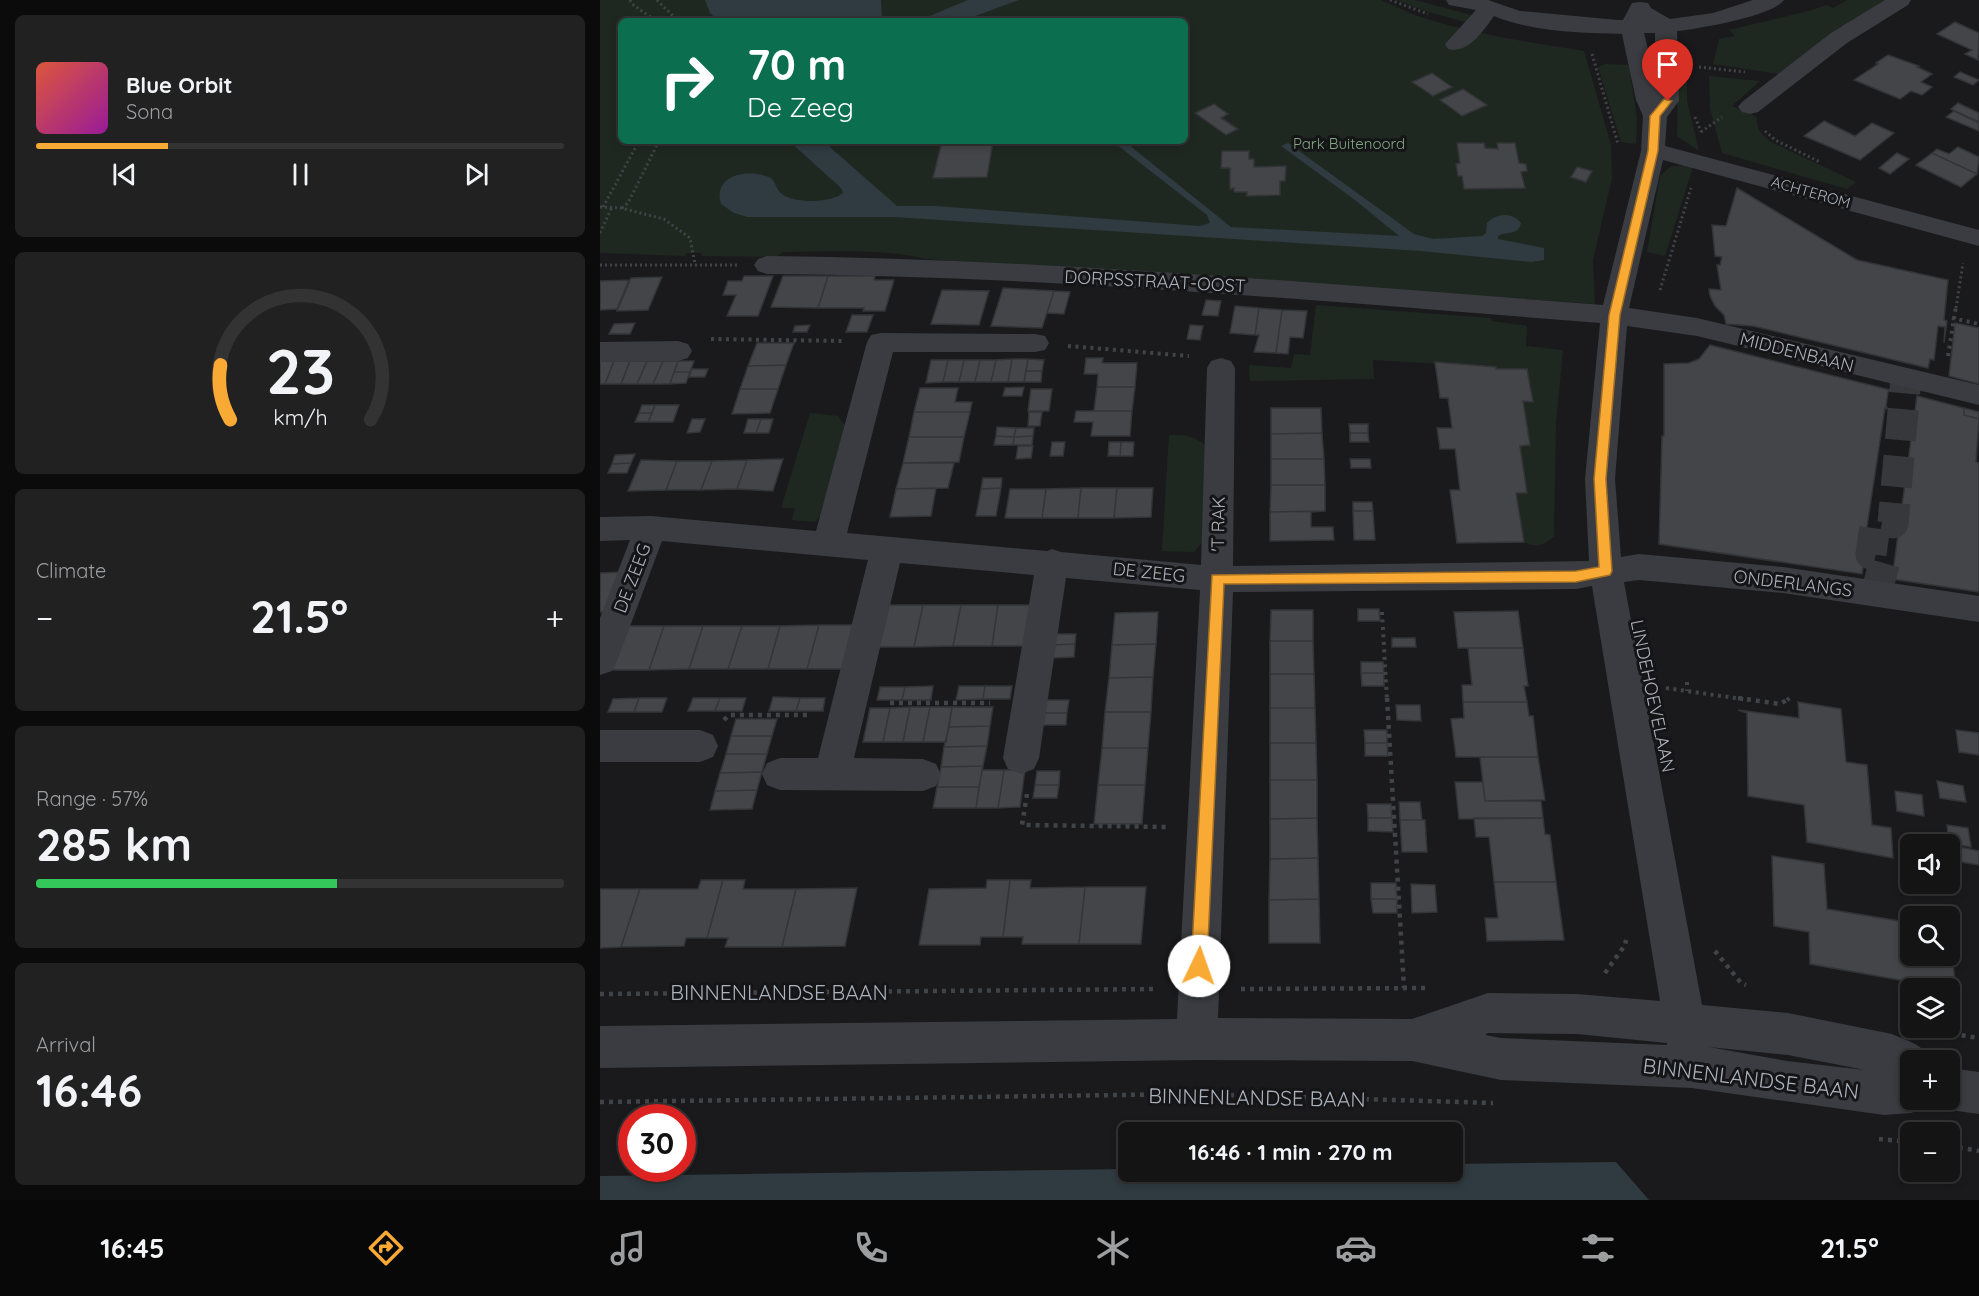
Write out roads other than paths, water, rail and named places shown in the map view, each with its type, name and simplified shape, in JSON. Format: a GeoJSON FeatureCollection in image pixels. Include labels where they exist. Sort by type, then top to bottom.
{"type":"FeatureCollection","features":[{"type":"Feature","properties":{"kind":"street"},"geometry":{"type":"LineString","coordinates":[[1457,0],[1490,7],[1521,18],[1587,25],[1636,17],[1706,0]]}},
{"type":"Feature","properties":{"kind":"street"},"geometry":{"type":"LineString","coordinates":[[1636,17],[1665,25],[1704,21],[1773,0]]}},
{"type":"Feature","properties":{"kind":"street"},"geometry":{"type":"LineString","coordinates":[[1750,107],[1839,38],[1900,0]]}},
{"type":"Feature","properties":{"kind":"street"},"geometry":{"type":"LineString","coordinates":[[1456,45],[1474,28],[1490,7]]}},
{"type":"Feature","properties":{"kind":"street","name":"LINDEHOEVELAAN"},"geometry":{"type":"LineString","coordinates":[[1636,17],[1648,100],[1655,116],[1653,151],[1614,315],[1600,479],[1606,571],[1692,1067]]}},
{"type":"Feature","properties":{"kind":"street","name":"LINDEHOEVELAAN"},"geometry":{"type":"LineString","coordinates":[[1655,116],[1668,101],[1665,25]]}},
{"type":"Feature","properties":{"kind":"street","name":"ACHTEROM"},"geometry":{"type":"LineString","coordinates":[[1653,151],[1699,160],[1973,237]]}},
{"type":"Feature","properties":{"kind":"street","name":"DORPSSTRAAT-OOST"},"geometry":{"type":"LineString","coordinates":[[767,265],[895,266],[1239,286],[1614,315]]}},
{"type":"Feature","properties":{"kind":"street","name":"MIDDENBAAN"},"geometry":{"type":"LineString","coordinates":[[1614,315],[1697,327],[1979,395]]}},
{"type":"Feature","properties":{"kind":"street"},"geometry":{"type":"LineString","coordinates":[[828,545],[881,342],[1035,343]]}},
{"type":"Feature","properties":{"kind":"street"},"geometry":{"type":"LineString","coordinates":[[600,352],[678,351]]}},
{"type":"Feature","properties":{"kind":"street","name":"'T RAK"},"geometry":{"type":"LineString","coordinates":[[1197,1039],[1217,579],[1221,368]]}},
{"type":"Feature","properties":{"kind":"street","name":"DE ZEEG"},"geometry":{"type":"LineString","coordinates":[[600,529],[651,528],[828,545],[1052,562],[1217,579],[1576,576],[1606,571]]}},
{"type":"Feature","properties":{"kind":"street","name":"DE ZEEG"},"geometry":{"type":"LineString","coordinates":[[600,661],[651,528]]}},
{"type":"Feature","properties":{"kind":"street"},"geometry":{"type":"LineString","coordinates":[[832,774],[888,550]]}},
{"type":"Feature","properties":{"kind":"street"},"geometry":{"type":"LineString","coordinates":[[1021,758],[1052,562]]}},
{"type":"Feature","properties":{"kind":"street","name":"ONDERLANGS"},"geometry":{"type":"LineString","coordinates":[[1606,571],[1639,567],[1937,594],[1979,609]]}},
{"type":"Feature","properties":{"kind":"street"},"geometry":{"type":"LineString","coordinates":[[600,746],[700,746]]}},
{"type":"Feature","properties":{"kind":"street"},"geometry":{"type":"LineString","coordinates":[[780,774],[924,775]]}},
{"type":"Feature","properties":{"kind":"street","name":"BINNENLANDSE BAAN"},"geometry":{"type":"LineString","coordinates":[[1412,1040],[1488,1013],[1577,1014],[1788,1034],[1892,1055],[1920,1047]]}},
{"type":"Feature","properties":{"kind":"street","name":"BINNENLANDSE BAAN"},"geometry":{"type":"LineString","coordinates":[[600,1047],[1197,1039],[1412,1040],[1501,1059],[1692,1067],[1787,1083],[1884,1094],[1900,1093]]}},
{"type":"Feature","properties":{"kind":"tunnel"},"geometry":{"type":"LineString","coordinates":[[1876,593],[1886,558],[1871,554],[1876,519],[1893,523],[1906,378]]}},
{"type":"Feature","properties":{"kind":"park label","name":"Park Buitenoord"},"geometry":{"type":"Point","coordinates":[1349,143]}}]}
